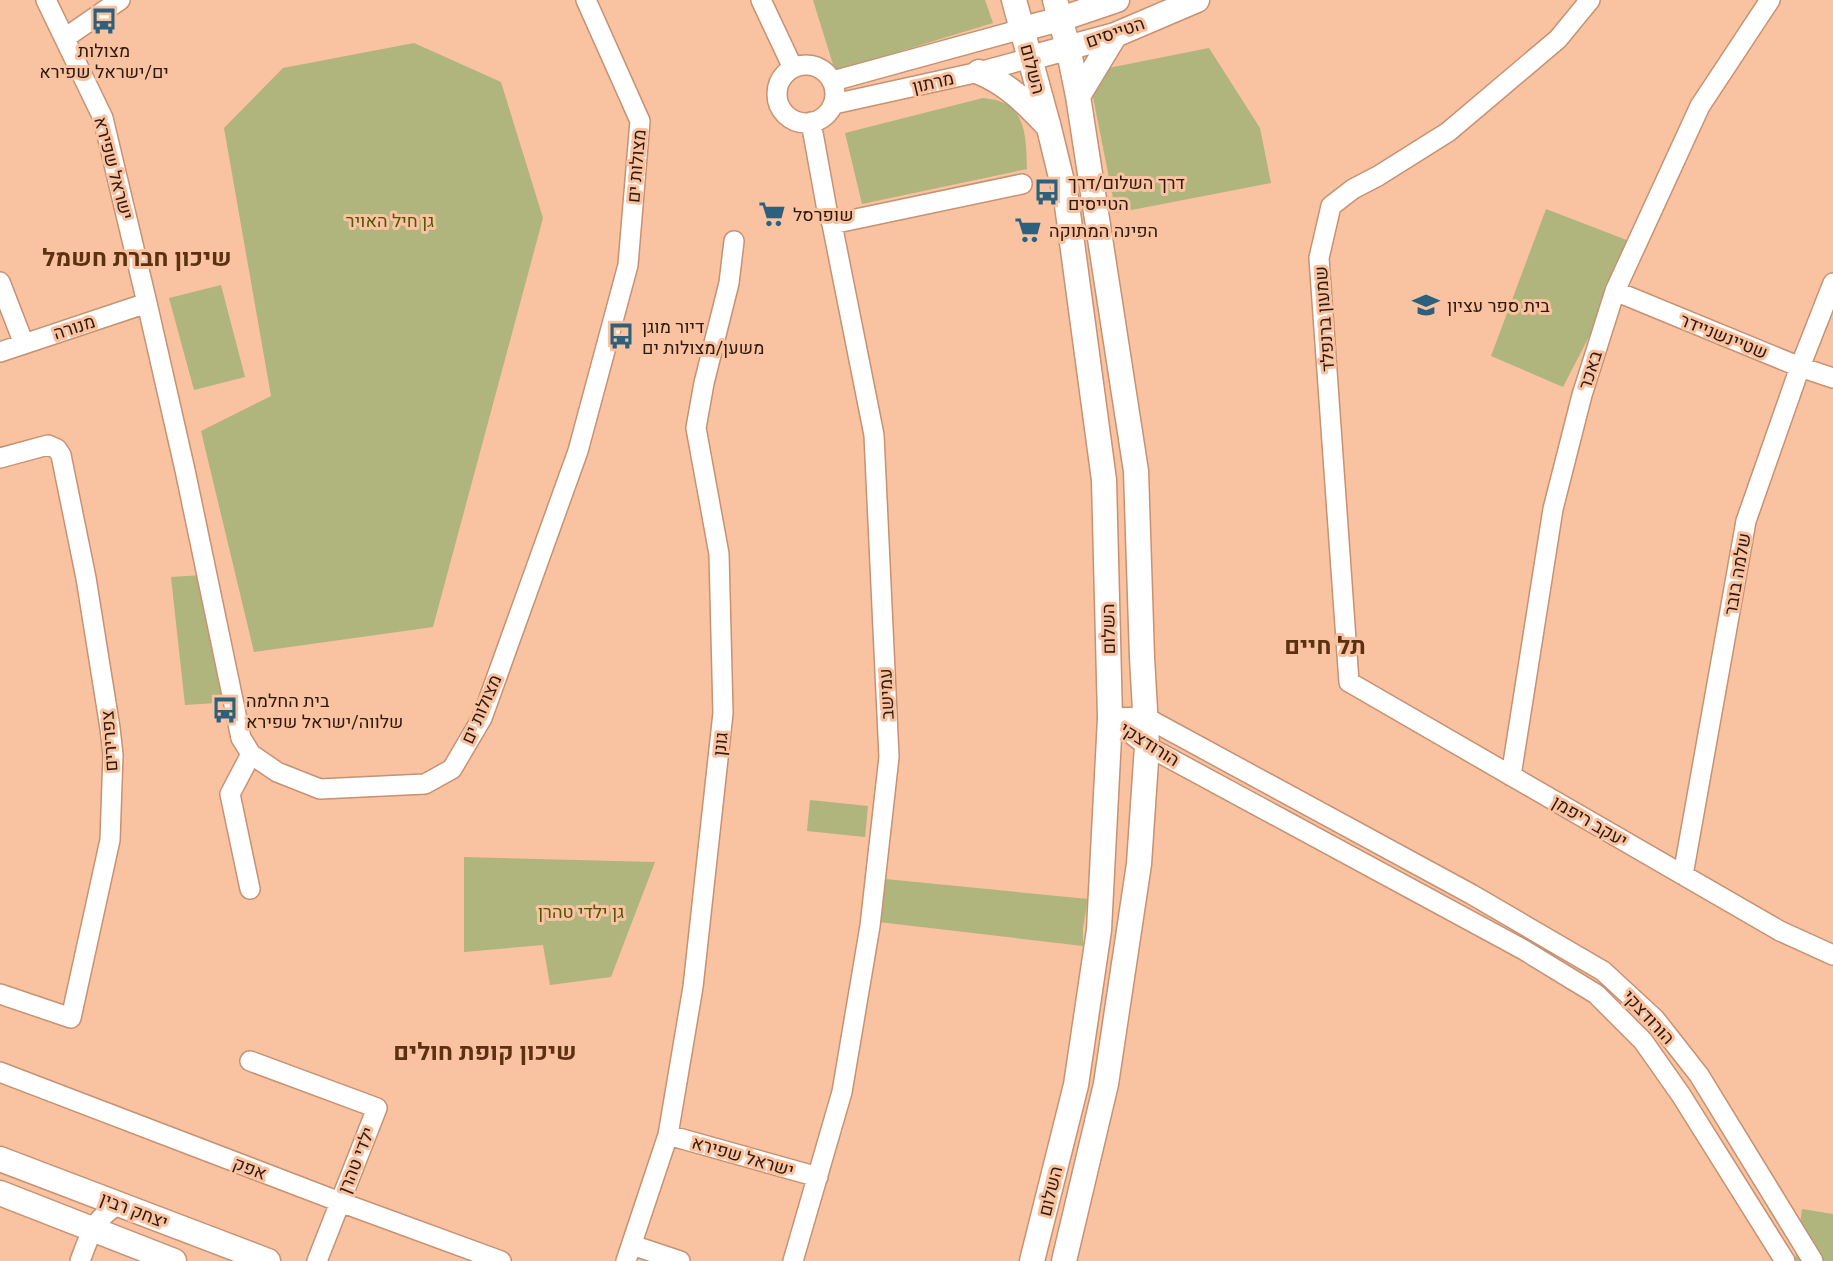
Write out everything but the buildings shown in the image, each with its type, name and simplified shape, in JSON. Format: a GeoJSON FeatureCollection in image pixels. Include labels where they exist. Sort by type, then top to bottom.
{"type":"FeatureCollection","features":[{"type":"Feature","properties":{"kind":"main road","name":"השלום"},"geometry":{"type":"LineString","coordinates":[[1014,0],[1066,198],[1104,480],[1110,719],[1097,943],[1076,1085],[1032,1261]]}},
{"type":"Feature","properties":{"kind":"main road","name":"הטייסים"},"geometry":{"type":"LineString","coordinates":[[1022,29],[1058,10],[1117,0]]}},
{"type":"Feature","properties":{"kind":"main road","name":"הטייסים"},"geometry":{"type":"LineString","coordinates":[[1030,58],[1115,35],[1197,0]]}},
{"type":"Feature","properties":{"kind":"main road","name":"השלום"},"geometry":{"type":"LineString","coordinates":[[1058,10],[1069,47],[1078,96],[1136,471],[1147,746],[1139,864],[1106,1084],[1064,1261]]}},
{"type":"Feature","properties":{"kind":"main road"},"geometry":{"type":"LineString","coordinates":[[1078,96],[1115,35]]}},
{"type":"Feature","properties":{"kind":"main road"},"geometry":{"type":"LineString","coordinates":[[979,72],[998,80],[1027,104],[1049,128]]}},
{"type":"Feature","properties":{"kind":"main road","name":"יצחק רבין"},"geometry":{"type":"LineString","coordinates":[[0,1159],[268,1261]]}},
{"type":"Feature","properties":{"kind":"main road","name":"יצחק רבין"},"geometry":{"type":"LineString","coordinates":[[0,1194],[174,1261]]}},
{"type":"Feature","properties":{"kind":"street","name":"ישראל שפירא"},"geometry":{"type":"LineString","coordinates":[[46,0],[103,118],[147,303]]}},
{"type":"Feature","properties":{"kind":"street"},"geometry":{"type":"LineString","coordinates":[[65,38],[120,0]]}},
{"type":"Feature","properties":{"kind":"street","name":"מצולות ים"},"geometry":{"type":"LineString","coordinates":[[251,754],[277,772],[320,789],[425,784],[452,769],[482,718],[578,451],[628,265],[640,121],[586,0]]}},
{"type":"Feature","properties":{"kind":"street"},"geometry":{"type":"LineString","coordinates":[[761,0],[793,68]]}},
{"type":"Feature","properties":{"kind":"street","name":"שמעון ברנפלד"},"geometry":{"type":"LineString","coordinates":[[1349,682],[1319,258],[1331,206],[1353,189],[1448,132],[1558,39],[1590,0]]}},
{"type":"Feature","properties":{"kind":"street","name":"באכר"},"geometry":{"type":"LineString","coordinates":[[1511,776],[1552,509],[1581,396],[1615,291],[1700,106],[1770,0]]}},
{"type":"Feature","properties":{"kind":"street","name":"מרתון"},"geometry":{"type":"LineString","coordinates":[[833,81],[1022,29]]}},
{"type":"Feature","properties":{"kind":"street","name":"מרתון"},"geometry":{"type":"LineString","coordinates":[[834,104],[1030,58]]}},
{"type":"Feature","properties":{"kind":"street"},"geometry":{"type":"LineString","coordinates":[[808,64],[817,66],[833,81],[836,95],[834,104],[830,112],[822,118],[804,123],[794,120],[780,106],[778,86],[782,77],[793,68],[808,64]]}},
{"type":"Feature","properties":{"kind":"street","name":"עמישב"},"geometry":{"type":"LineString","coordinates":[[793,1261],[845,1080],[870,926],[889,757],[874,435],[811,122]]}},
{"type":"Feature","properties":{"kind":"street"},"geometry":{"type":"LineString","coordinates":[[832,223],[1021,184]]}},
{"type":"Feature","properties":{"kind":"street","name":"גונן"},"geometry":{"type":"LineString","coordinates":[[629,1253],[668,1135],[693,987],[723,713],[719,554],[695,428],[729,283],[734,241]]}},
{"type":"Feature","properties":{"kind":"street"},"geometry":{"type":"LineString","coordinates":[[0,282],[24,344]]}},
{"type":"Feature","properties":{"kind":"street","name":"שלמה בובר"},"geometry":{"type":"LineString","coordinates":[[1683,875],[1746,521],[1800,367],[1833,283]]}},
{"type":"Feature","properties":{"kind":"street","name":"שטיינשניידר"},"geometry":{"type":"LineString","coordinates":[[1615,291],[1833,378]]}},
{"type":"Feature","properties":{"kind":"street"},"geometry":{"type":"LineString","coordinates":[[147,303],[241,738],[251,754],[230,794],[250,889]]}},
{"type":"Feature","properties":{"kind":"street","name":"מנורה"},"geometry":{"type":"LineString","coordinates":[[0,352],[147,303]]}},
{"type":"Feature","properties":{"kind":"street","name":"צפרירים"},"geometry":{"type":"LineString","coordinates":[[0,458],[48,445],[57,449],[61,456],[86,578],[113,755],[110,839],[71,1018],[0,994]]}},
{"type":"Feature","properties":{"kind":"street","name":"יעקב ריפמן"},"geometry":{"type":"LineString","coordinates":[[1349,682],[1780,931],[1833,955]]}},
{"type":"Feature","properties":{"kind":"street","name":"הורודצקי"},"geometry":{"type":"LineString","coordinates":[[1110,719],[1145,717],[1471,894],[1603,971],[1655,1019],[1699,1075],[1813,1261]]}},
{"type":"Feature","properties":{"kind":"street","name":"הורודצקי"},"geometry":{"type":"LineString","coordinates":[[1110,719],[1147,746],[1524,950],[1596,994],[1643,1041],[1681,1095],[1778,1259]]}},
{"type":"Feature","properties":{"kind":"street","name":"ילדי טהרן"},"geometry":{"type":"LineString","coordinates":[[250,1061],[377,1108],[317,1261]]}},
{"type":"Feature","properties":{"kind":"street","name":"אפק"},"geometry":{"type":"LineString","coordinates":[[0,1072],[501,1261]]}},
{"type":"Feature","properties":{"kind":"street","name":"ישראל שפירא"},"geometry":{"type":"LineString","coordinates":[[668,1135],[818,1177]]}},
{"type":"Feature","properties":{"kind":"street"},"geometry":{"type":"LineString","coordinates":[[80,1261],[92,1229],[104,1214],[120,1204]]}},
{"type":"Feature","properties":{"kind":"street"},"geometry":{"type":"LineString","coordinates":[[629,1253],[680,1261]]}},
{"type":"Feature","properties":{"kind":"green space"},"geometry":{"type":"Polygon","coordinates":[[[813,0],[985,0],[993,23],[835,71],[813,0]]]}},
{"type":"Feature","properties":{"kind":"green space","name":"גן חיל האויר"},"geometry":{"type":"Polygon","coordinates":[[[414,43],[501,82],[543,218],[433,627],[254,652],[201,431],[271,396],[224,128],[283,68],[414,43]]]}},
{"type":"Feature","properties":{"kind":"green space"},"geometry":{"type":"Polygon","coordinates":[[[1209,48],[1260,128],[1271,183],[1116,213],[1088,72],[1209,48]]]}},
{"type":"Feature","properties":{"kind":"green space"},"geometry":{"type":"Polygon","coordinates":[[[983,98],[1008,106],[1020,120],[1024,129],[1027,169],[862,204],[845,133],[983,98]]]}},
{"type":"Feature","properties":{"kind":"green space"},"geometry":{"type":"Polygon","coordinates":[[[1546,209],[1637,244],[1563,387],[1491,356],[1546,209]]]}},
{"type":"Feature","properties":{"kind":"green space"},"geometry":{"type":"Polygon","coordinates":[[[221,285],[245,377],[194,390],[169,298],[221,285]]]}},
{"type":"Feature","properties":{"kind":"green space"},"geometry":{"type":"Polygon","coordinates":[[[203,575],[232,702],[185,705],[171,577],[203,575]]]}},
{"type":"Feature","properties":{"kind":"green space"},"geometry":{"type":"Polygon","coordinates":[[[810,800],[868,806],[865,837],[807,831],[810,800]]]}},
{"type":"Feature","properties":{"kind":"green space","name":"גן ילדי טהרן"},"geometry":{"type":"Polygon","coordinates":[[[464,857],[655,862],[611,977],[550,985],[543,945],[464,952],[464,857]]]}},
{"type":"Feature","properties":{"kind":"green space"},"geometry":{"type":"Polygon","coordinates":[[[875,878],[1088,899],[1083,946],[870,921],[875,878]]]}},
{"type":"Feature","properties":{"kind":"green space"},"geometry":{"type":"Polygon","coordinates":[[[1802,1209],[1833,1214],[1833,1261],[1795,1261],[1802,1209]]]}},
{"type":"Feature","properties":{"kind":"place","name":"מצולות ים/ישראל שפירא"},"geometry":{"type":"Point","coordinates":[104,21]}},
{"type":"Feature","properties":{"kind":"place","name":"דרך השלום/דרך הטייסים"},"geometry":{"type":"Point","coordinates":[1047,192]}},
{"type":"Feature","properties":{"kind":"place","name":"שופרסל"},"geometry":{"type":"Point","coordinates":[772,214]}},
{"type":"Feature","properties":{"kind":"place","name":"הפינה המתוקה"},"geometry":{"type":"Point","coordinates":[1028,230]}},
{"type":"Feature","properties":{"kind":"place","name":"בית ספר עציון"},"geometry":{"type":"Point","coordinates":[1426,305]}},
{"type":"Feature","properties":{"kind":"place","name":"דיור מוגן משען/מצולות ים"},"geometry":{"type":"Point","coordinates":[621,336]}},
{"type":"Feature","properties":{"kind":"place","name":"בית החלמה שלווה/ישראל שפירא"},"geometry":{"type":"Point","coordinates":[225,710]}},
{"type":"Feature","properties":{"kind":"district","name":"שיכון חברת חשמל"},"geometry":{"type":"Point","coordinates":[137,258]}},
{"type":"Feature","properties":{"kind":"district","name":"תל חיים"},"geometry":{"type":"Point","coordinates":[1325,646]}},
{"type":"Feature","properties":{"kind":"district","name":"שיכון קופת חולים"},"geometry":{"type":"Point","coordinates":[485,1052]}}]}
